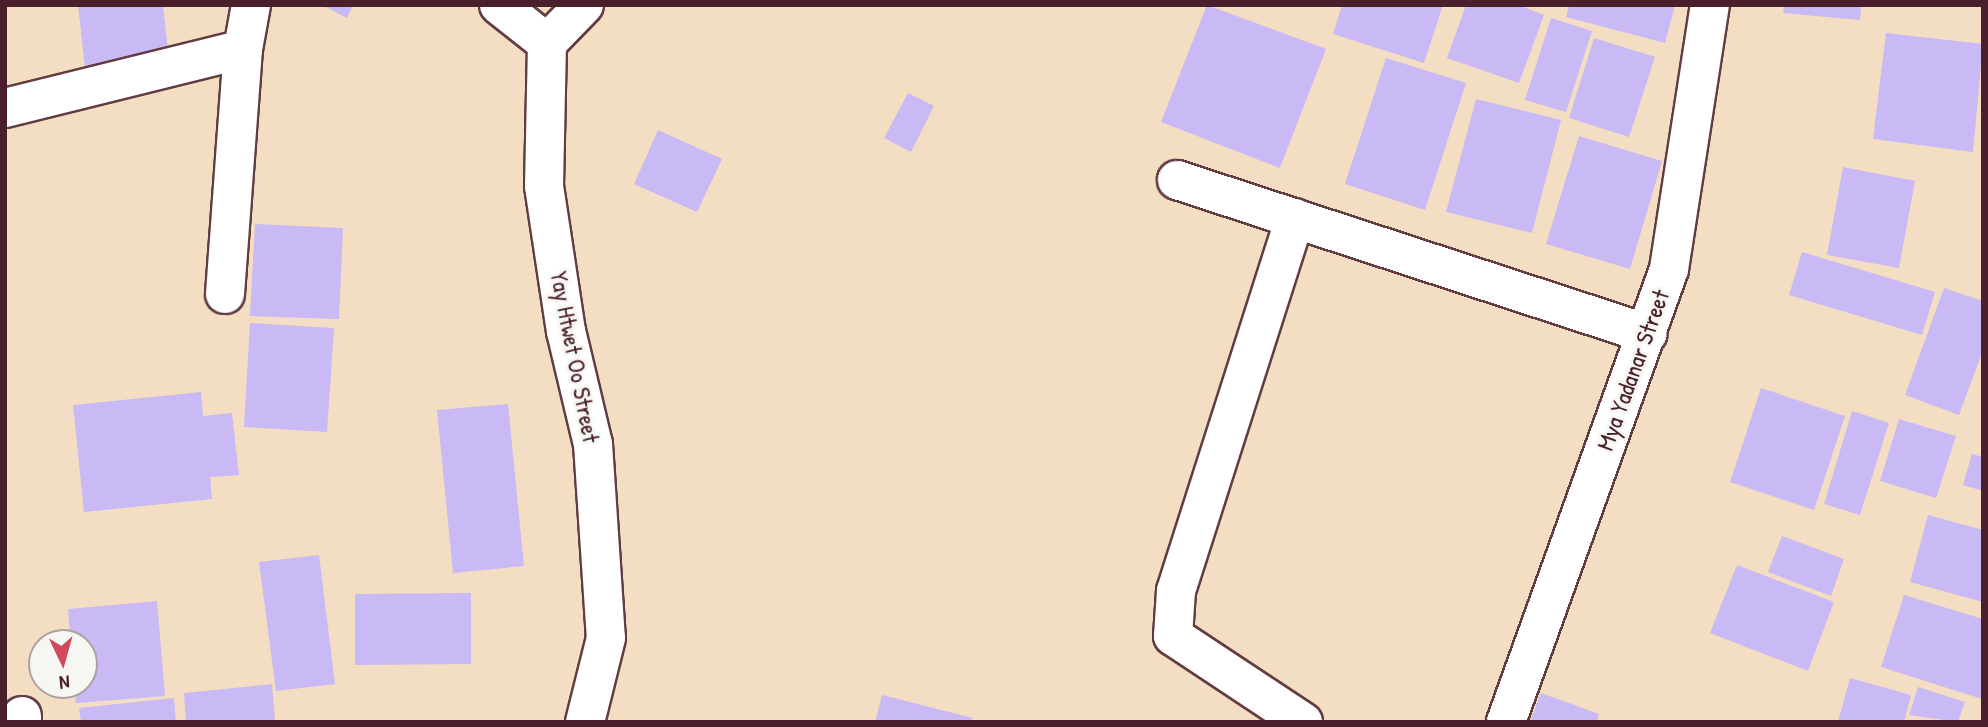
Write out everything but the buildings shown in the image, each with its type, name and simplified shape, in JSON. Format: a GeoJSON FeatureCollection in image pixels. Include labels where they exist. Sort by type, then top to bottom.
{"type":"FeatureCollection","features":[{"type":"Feature","properties":{"kind":"street"},"geometry":{"type":"LineString","coordinates":[[225,294],[243,49],[251,5]]}},
{"type":"Feature","properties":{"kind":"street"},"geometry":{"type":"LineString","coordinates":[[499,5],[547,43],[584,5]]}},
{"type":"Feature","properties":{"kind":"street","name":"Mya Yadanar Street"},"geometry":{"type":"LineString","coordinates":[[1506,722],[1669,269],[1710,5]]}},
{"type":"Feature","properties":{"kind":"street","name":"Yay Htwet Oo Street"},"geometry":{"type":"LineString","coordinates":[[547,43],[544,186],[566,331],[593,444],[606,638],[585,722]]}},
{"type":"Feature","properties":{"kind":"street"},"geometry":{"type":"LineString","coordinates":[[5,108],[243,49]]}},
{"type":"Feature","properties":{"kind":"street"},"geometry":{"type":"LineString","coordinates":[[1177,180],[1647,334]]}},
{"type":"Feature","properties":{"kind":"street"},"geometry":{"type":"LineString","coordinates":[[1295,218],[1176,591],[1173,636],[1303,722]]}}]}
